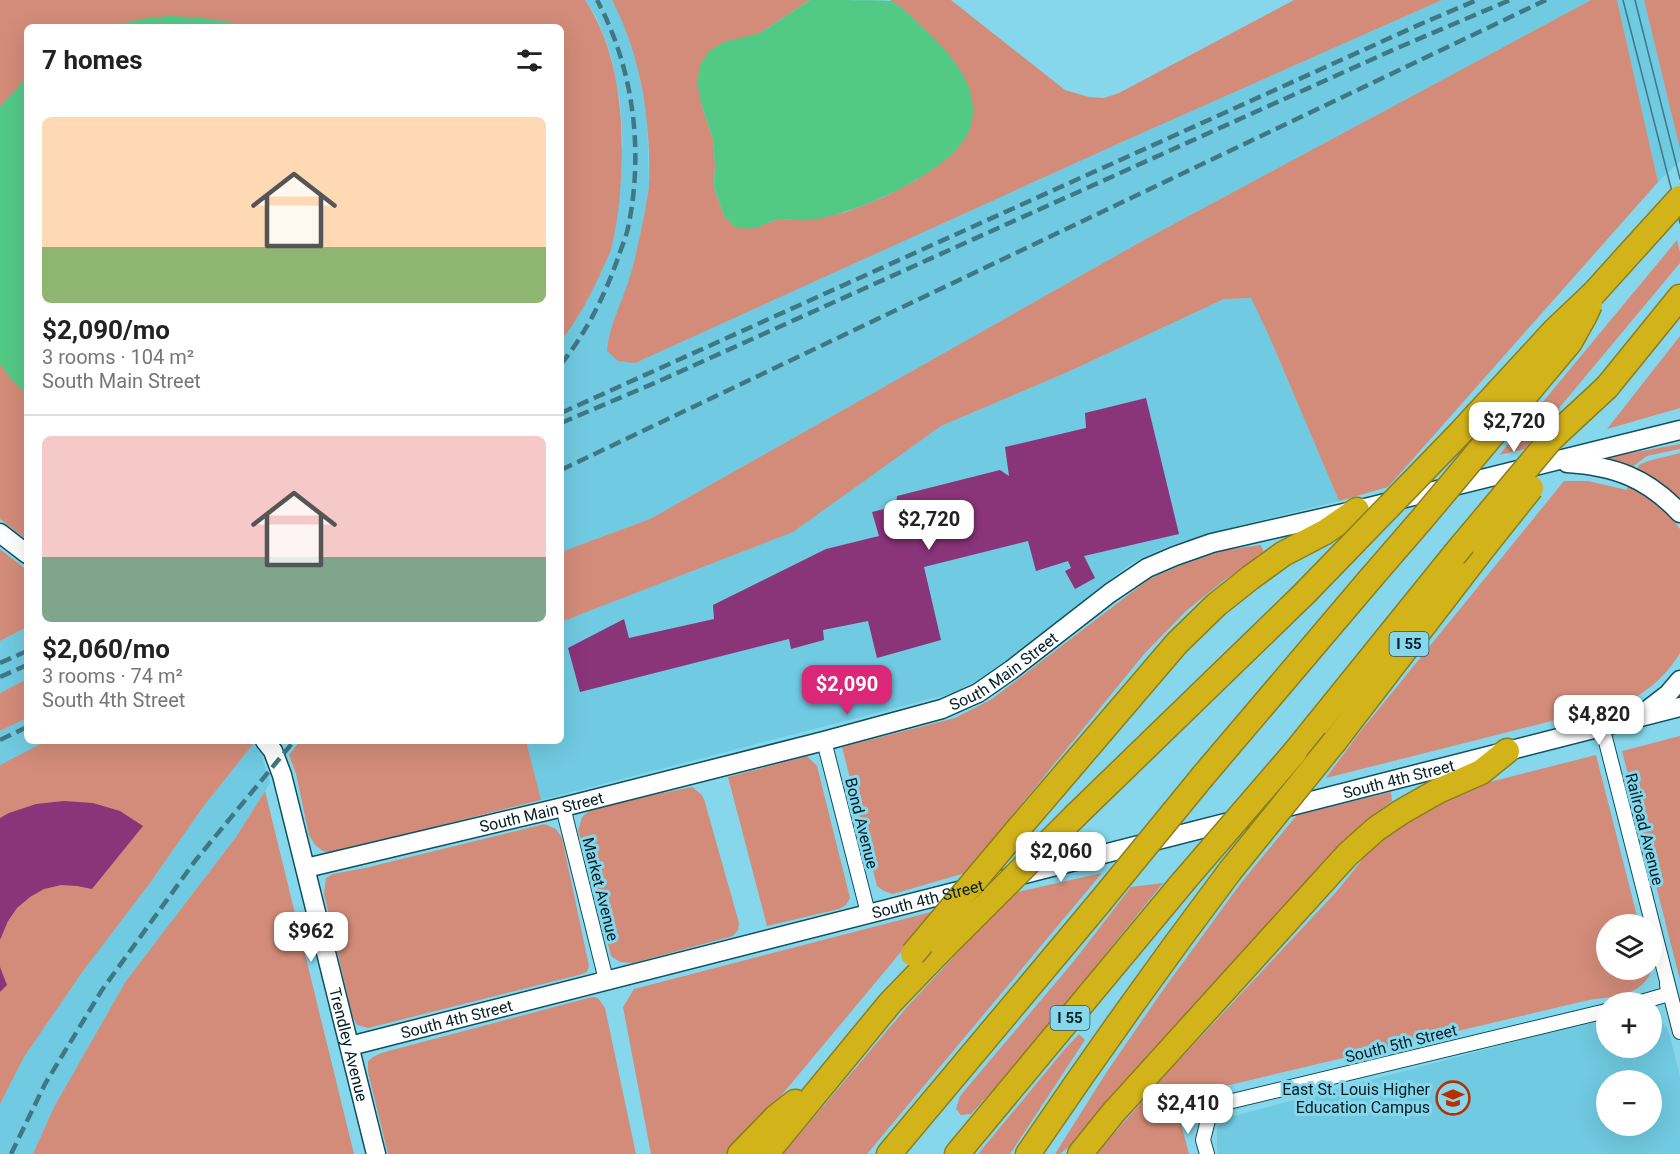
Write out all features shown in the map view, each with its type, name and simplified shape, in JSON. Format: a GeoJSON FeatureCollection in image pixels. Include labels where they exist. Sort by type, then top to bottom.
{"type":"FeatureCollection","features":[{"type":"Feature","properties":{"kind":"highway"},"geometry":{"type":"LineString","coordinates":[[757,1150],[776,1117],[795,1102],[819,1091],[890,1003],[943,948],[1076,815],[1305,593],[1461,432],[1555,330],[1594,293],[1680,198]]}},
{"type":"Feature","properties":{"kind":"highway"},"geometry":{"type":"LineString","coordinates":[[889,1154],[1203,776],[1570,342],[1594,293]]}},
{"type":"Feature","properties":{"kind":"highway","name":"I 55"},"geometry":{"type":"LineString","coordinates":[[1028,1154],[1163,959],[1563,447],[1606,387],[1680,297]]}},
{"type":"Feature","properties":{"kind":"highway","name":"I 55"},"geometry":{"type":"LineString","coordinates":[[957,1154],[1183,882],[1295,752],[1551,439],[1606,387]]}},
{"type":"Feature","properties":{"kind":"highway"},"geometry":{"type":"LineString","coordinates":[[890,1003],[893,989],[913,954],[1170,651],[1216,605],[1250,578],[1357,510]]}},
{"type":"Feature","properties":{"kind":"highway"},"geometry":{"type":"LineString","coordinates":[[1080,1154],[1113,1113],[1347,855],[1376,829],[1401,812],[1438,791],[1481,771],[1507,751]]}},
{"type":"Feature","properties":{"kind":"street","name":"South Main Street"},"geometry":{"type":"LineString","coordinates":[[306,868],[563,807],[942,709],[978,693],[1110,593],[1147,568],[1175,556],[1212,543],[1357,510],[1680,430]]}},
{"type":"Feature","properties":{"kind":"street"},"geometry":{"type":"LineString","coordinates":[[1551,462],[1587,465],[1614,471],[1641,481],[1665,498],[1680,513]]}},
{"type":"Feature","properties":{"kind":"street"},"geometry":{"type":"LineString","coordinates":[[0,533],[24,552]]}},
{"type":"Feature","properties":{"kind":"street"},"geometry":{"type":"LineString","coordinates":[[1634,718],[1653,707],[1680,680]]}},
{"type":"Feature","properties":{"kind":"street","name":"South 4th Street"},"geometry":{"type":"LineString","coordinates":[[350,1046],[1680,707]]}},
{"type":"Feature","properties":{"kind":"street","name":"Railroad Avenue"},"geometry":{"type":"LineString","coordinates":[[1602,726],[1649,914]]}},
{"type":"Feature","properties":{"kind":"street","name":"Railroad Avenue"},"geometry":{"type":"LineString","coordinates":[[1602,726],[1680,1032]]}},
{"type":"Feature","properties":{"kind":"street","name":"Bond Avenue"},"geometry":{"type":"LineString","coordinates":[[824,741],[868,913]]}},
{"type":"Feature","properties":{"kind":"street","name":"Trendley Avenue"},"geometry":{"type":"LineString","coordinates":[[267,744],[278,762],[376,1154]]}},
{"type":"Feature","properties":{"kind":"street","name":"Market Avenue"},"geometry":{"type":"LineString","coordinates":[[563,807],[606,980]]}},
{"type":"Feature","properties":{"kind":"street","name":"Railroad Avenue"},"geometry":{"type":"LineString","coordinates":[[1662,965],[1669,994],[1662,996]]}},
{"type":"Feature","properties":{"kind":"street","name":"South 5th Street"},"geometry":{"type":"LineString","coordinates":[[1206,1154],[1203,1140],[1209,1116],[1220,1104],[1596,1013]]}},
{"type":"Feature","properties":{"kind":"shaded area"},"geometry":{"type":"Polygon","coordinates":[[[0,0],[585,0],[605,41],[617,85],[622,153],[620,194],[611,249],[584,307],[564,337],[564,24],[24,24],[24,538],[0,519],[0,0]]]}},
{"type":"Feature","properties":{"kind":"shaded area"},"geometry":{"type":"Polygon","coordinates":[[[585,0],[612,0],[622,20],[637,64],[647,118],[649,185],[639,242],[627,290],[634,363],[1442,0],[1591,0],[1144,240],[650,519],[564,551],[564,337],[569,331],[623,145],[620,100],[611,55],[596,16],[585,0]]]}},
{"type":"Feature","properties":{"kind":"shaded area"},"geometry":{"type":"Polygon","coordinates":[[[612,0],[810,0],[760,33],[701,103],[713,139],[714,187],[724,216],[737,228],[753,228],[779,219],[808,220],[846,212],[884,197],[918,179],[903,9],[890,0],[951,0],[1065,90],[1089,97],[1104,98],[1119,93],[1294,0],[1442,0],[635,363],[618,361],[607,351],[614,321],[633,265],[643,218],[649,186],[648,136],[637,66],[622,21],[612,0]]]}},
{"type":"Feature","properties":{"kind":"shaded area"},"geometry":{"type":"Polygon","coordinates":[[[810,0],[892,1],[903,9],[931,35],[953,59],[962,73],[969,87],[972,102],[973,117],[968,133],[957,148],[941,163],[873,202],[827,217],[805,220],[781,219],[755,228],[736,228],[724,216],[714,187],[713,139],[701,103],[697,81],[700,65],[709,51],[724,42],[760,33],[810,0]]]}},
{"type":"Feature","properties":{"kind":"shaded area"},"geometry":{"type":"Polygon","coordinates":[[[1591,0],[1617,0],[1658,182],[1388,487],[1339,501],[1251,298],[1224,299],[1070,371],[941,426],[793,532],[564,621],[564,551],[650,519],[1144,240],[1591,0]]]}},
{"type":"Feature","properties":{"kind":"shaded area"},"geometry":{"type":"Polygon","coordinates":[[[1617,0],[1644,0],[1680,149],[1680,161],[1658,182],[1617,0]]]}},
{"type":"Feature","properties":{"kind":"shaded area"},"geometry":{"type":"Polygon","coordinates":[[[1644,0],[1680,0],[1680,149],[1644,0]]]}},
{"type":"Feature","properties":{"kind":"shaded area"},"geometry":{"type":"Polygon","coordinates":[[[170,16],[237,24],[121,24],[170,16]]]}},
{"type":"Feature","properties":{"kind":"shaded area"},"geometry":{"type":"Polygon","coordinates":[[[24,80],[24,392],[0,364],[0,107],[24,80]]]}},
{"type":"Feature","properties":{"kind":"shaded area"},"geometry":{"type":"Polygon","coordinates":[[[1677,240],[1680,263],[1525,449],[1499,455],[1677,240]]]}},
{"type":"Feature","properties":{"kind":"shaded area"},"geometry":{"type":"Polygon","coordinates":[[[1251,298],[1339,501],[1241,525],[1172,545],[1150,554],[1129,565],[1001,664],[978,680],[953,693],[541,800],[527,744],[564,744],[564,621],[792,532],[941,426],[1070,371],[1224,299],[1251,298]]]}},
{"type":"Feature","properties":{"kind":"shaded area"},"geometry":{"type":"Polygon","coordinates":[[[1680,336],[1680,408],[1607,429],[1680,336]]]}},
{"type":"Feature","properties":{"kind":"shaded area"},"geometry":{"type":"Polygon","coordinates":[[[1680,444],[1680,449],[1647,456],[1632,467],[1604,458],[1680,444]]]}},
{"type":"Feature","properties":{"kind":"shaded area"},"geometry":{"type":"Polygon","coordinates":[[[1680,453],[1680,498],[1637,469],[1639,465],[1648,461],[1680,453]]]}},
{"type":"Feature","properties":{"kind":"shaded area"},"geometry":{"type":"Polygon","coordinates":[[[1564,481],[1588,481],[1627,490],[1628,485],[1667,511],[1680,529],[1680,653],[1669,669],[1648,689],[1623,703],[1326,778],[1356,737],[1564,481]]]}},
{"type":"Feature","properties":{"kind":"shaded area"},"geometry":{"type":"Polygon","coordinates":[[[1261,545],[1264,553],[1223,581],[1186,611],[1145,653],[965,873],[893,894],[877,886],[842,747],[955,718],[992,699],[1149,579],[1225,550],[1261,545]]]}},
{"type":"Feature","properties":{"kind":"shaded area"},"geometry":{"type":"Polygon","coordinates":[[[0,549],[24,568],[24,629],[0,641],[0,549]]]}},
{"type":"Feature","properties":{"kind":"shaded area"},"geometry":{"type":"Polygon","coordinates":[[[24,629],[24,681],[0,693],[0,641],[24,629]]]}},
{"type":"Feature","properties":{"kind":"shaded area"},"geometry":{"type":"Polygon","coordinates":[[[24,681],[24,719],[0,731],[0,693],[24,681]]]}},
{"type":"Feature","properties":{"kind":"shaded area"},"geometry":{"type":"Polygon","coordinates":[[[24,719],[24,744],[40,744],[0,765],[0,731],[24,719]]]}},
{"type":"Feature","properties":{"kind":"shaded area"},"geometry":{"type":"Polygon","coordinates":[[[1680,736],[1680,980],[1622,751],[1680,736]]]}},
{"type":"Feature","properties":{"kind":"shaded area"},"geometry":{"type":"Polygon","coordinates":[[[40,744],[253,744],[203,807],[150,883],[83,971],[24,1057],[0,1104],[0,765],[40,744]]]}},
{"type":"Feature","properties":{"kind":"shaded area"},"geometry":{"type":"Polygon","coordinates":[[[255,744],[262,757],[270,783],[236,837],[126,981],[54,1107],[33,1154],[0,1154],[0,1104],[24,1057],[83,971],[150,883],[203,807],[255,744]]]}},
{"type":"Feature","properties":{"kind":"shaded area"},"geometry":{"type":"Polygon","coordinates":[[[298,744],[527,744],[541,800],[332,853],[323,851],[315,845],[309,835],[296,774],[289,755],[298,744]]]}},
{"type":"Feature","properties":{"kind":"shaded area"},"geometry":{"type":"Polygon","coordinates":[[[1596,755],[1636,914],[1596,914],[1596,980],[1646,980],[1645,982],[1631,992],[1596,992],[1596,999],[1208,1090],[1181,1124],[1189,1154],[1096,1154],[1168,1072],[1337,891],[1374,845],[1404,819],[1482,784],[1596,755]]]}},
{"type":"Feature","properties":{"kind":"shaded area"},"geometry":{"type":"Polygon","coordinates":[[[807,756],[817,766],[850,898],[846,905],[839,909],[767,926],[728,777],[807,756]]]}},
{"type":"Feature","properties":{"kind":"shaded area"},"geometry":{"type":"Polygon","coordinates":[[[692,787],[704,799],[739,923],[738,930],[733,936],[633,963],[620,962],[611,956],[590,869],[578,831],[582,817],[594,807],[692,787]]]}},
{"type":"Feature","properties":{"kind":"shaded area"},"geometry":{"type":"Polygon","coordinates":[[[265,791],[354,1154],[33,1154],[54,1107],[126,981],[236,837],[265,791]]]}},
{"type":"Feature","properties":{"kind":"shaded area"},"geometry":{"type":"Polygon","coordinates":[[[1391,792],[1392,801],[1372,816],[1077,1140],[1060,1154],[1055,1154],[1106,1073],[1163,990],[1241,883],[1297,815],[1391,792]]]}},
{"type":"Feature","properties":{"kind":"shaded area"},"geometry":{"type":"Polygon","coordinates":[[[545,824],[556,829],[562,838],[589,966],[587,972],[368,1028],[357,1025],[352,1015],[324,894],[326,878],[333,874],[545,824]]]}},
{"type":"Feature","properties":{"kind":"shaded area"},"geometry":{"type":"Polygon","coordinates":[[[1102,873],[867,1154],[783,1154],[907,1007],[1013,893],[1102,873]]]}},
{"type":"Feature","properties":{"kind":"shaded area"},"geometry":{"type":"Polygon","coordinates":[[[1163,883],[1014,1067],[971,1114],[961,1115],[956,1109],[960,1096],[1074,961],[1131,887],[1163,883]]]}},
{"type":"Feature","properties":{"kind":"shaded area"},"geometry":{"type":"Polygon","coordinates":[[[935,911],[750,1133],[729,1154],[651,1154],[623,1007],[634,989],[935,911]]]}},
{"type":"Feature","properties":{"kind":"shaded area"},"geometry":{"type":"Polygon","coordinates":[[[592,997],[598,998],[605,1008],[636,1154],[388,1154],[368,1072],[368,1061],[373,1057],[592,997]]]}},
{"type":"Feature","properties":{"kind":"shaded area","name":"East St. Louis Higher Education Campus"},"geometry":{"type":"Polygon","coordinates":[[[1596,1022],[1596,1058],[1662,1058],[1662,1023],[1668,1029],[1680,1076],[1680,1154],[1218,1154],[1217,1127],[1230,1117],[1596,1022]]]}},
{"type":"Feature","properties":{"kind":"shaded area"},"geometry":{"type":"Polygon","coordinates":[[[1079,1034],[1085,1040],[1010,1154],[978,1154],[1065,1049],[1079,1034]]]}},
{"type":"Feature","properties":{"kind":"building"},"geometry":{"type":"Polygon","coordinates":[[[1146,398],[1179,534],[1084,556],[1095,578],[1075,589],[1065,571],[1071,568],[1068,561],[1036,571],[1028,541],[924,567],[941,640],[877,658],[868,621],[823,630],[824,640],[791,649],[789,639],[580,692],[568,648],[624,619],[629,638],[714,619],[713,605],[826,549],[879,536],[872,512],[896,506],[897,496],[1000,470],[1009,476],[1005,447],[1086,428],[1085,413],[1146,398]]]}},
{"type":"Feature","properties":{"kind":"building"},"geometry":{"type":"Polygon","coordinates":[[[64,801],[93,803],[120,811],[143,826],[92,889],[61,885],[44,889],[17,908],[8,921],[0,940],[0,818],[36,804],[64,801]]]}},
{"type":"Feature","properties":{"kind":"building"},"geometry":{"type":"Polygon","coordinates":[[[0,967],[7,985],[0,992],[0,967]]]}},
{"type":"Feature","properties":{"kind":"tram line"},"geometry":{"type":"LineString","coordinates":[[1623,0],[1680,223]]}},
{"type":"Feature","properties":{"kind":"tram line"},"geometry":{"type":"LineString","coordinates":[[1635,0],[1680,179]]}},
{"type":"Feature","properties":{"kind":"railway"},"geometry":{"type":"LineString","coordinates":[[564,360],[595,312],[608,284],[627,231],[633,199],[635,141],[627,82],[610,26],[597,0]]}},
{"type":"Feature","properties":{"kind":"railway"},"geometry":{"type":"LineString","coordinates":[[564,412],[1477,0]]}},
{"type":"Feature","properties":{"kind":"railway"},"geometry":{"type":"LineString","coordinates":[[564,422],[657,382],[1395,49],[1510,0]]}},
{"type":"Feature","properties":{"kind":"railway"},"geometry":{"type":"LineString","coordinates":[[564,469],[1546,0]]}},
{"type":"Feature","properties":{"kind":"railway"},"geometry":{"type":"LineString","coordinates":[[0,663],[24,652]]}},
{"type":"Feature","properties":{"kind":"railway"},"geometry":{"type":"LineString","coordinates":[[0,677],[24,666]]}},
{"type":"Feature","properties":{"kind":"railway"},"geometry":{"type":"LineString","coordinates":[[0,740],[24,728]]}},
{"type":"Feature","properties":{"kind":"railway"},"geometry":{"type":"LineString","coordinates":[[11,1154],[45,1084],[102,990],[195,861],[292,744]]}},
{"type":"Feature","properties":{"kind":"place","name":"East St. Louis Higher Education Campus"},"geometry":{"type":"Point","coordinates":[1453,1098]}}]}
